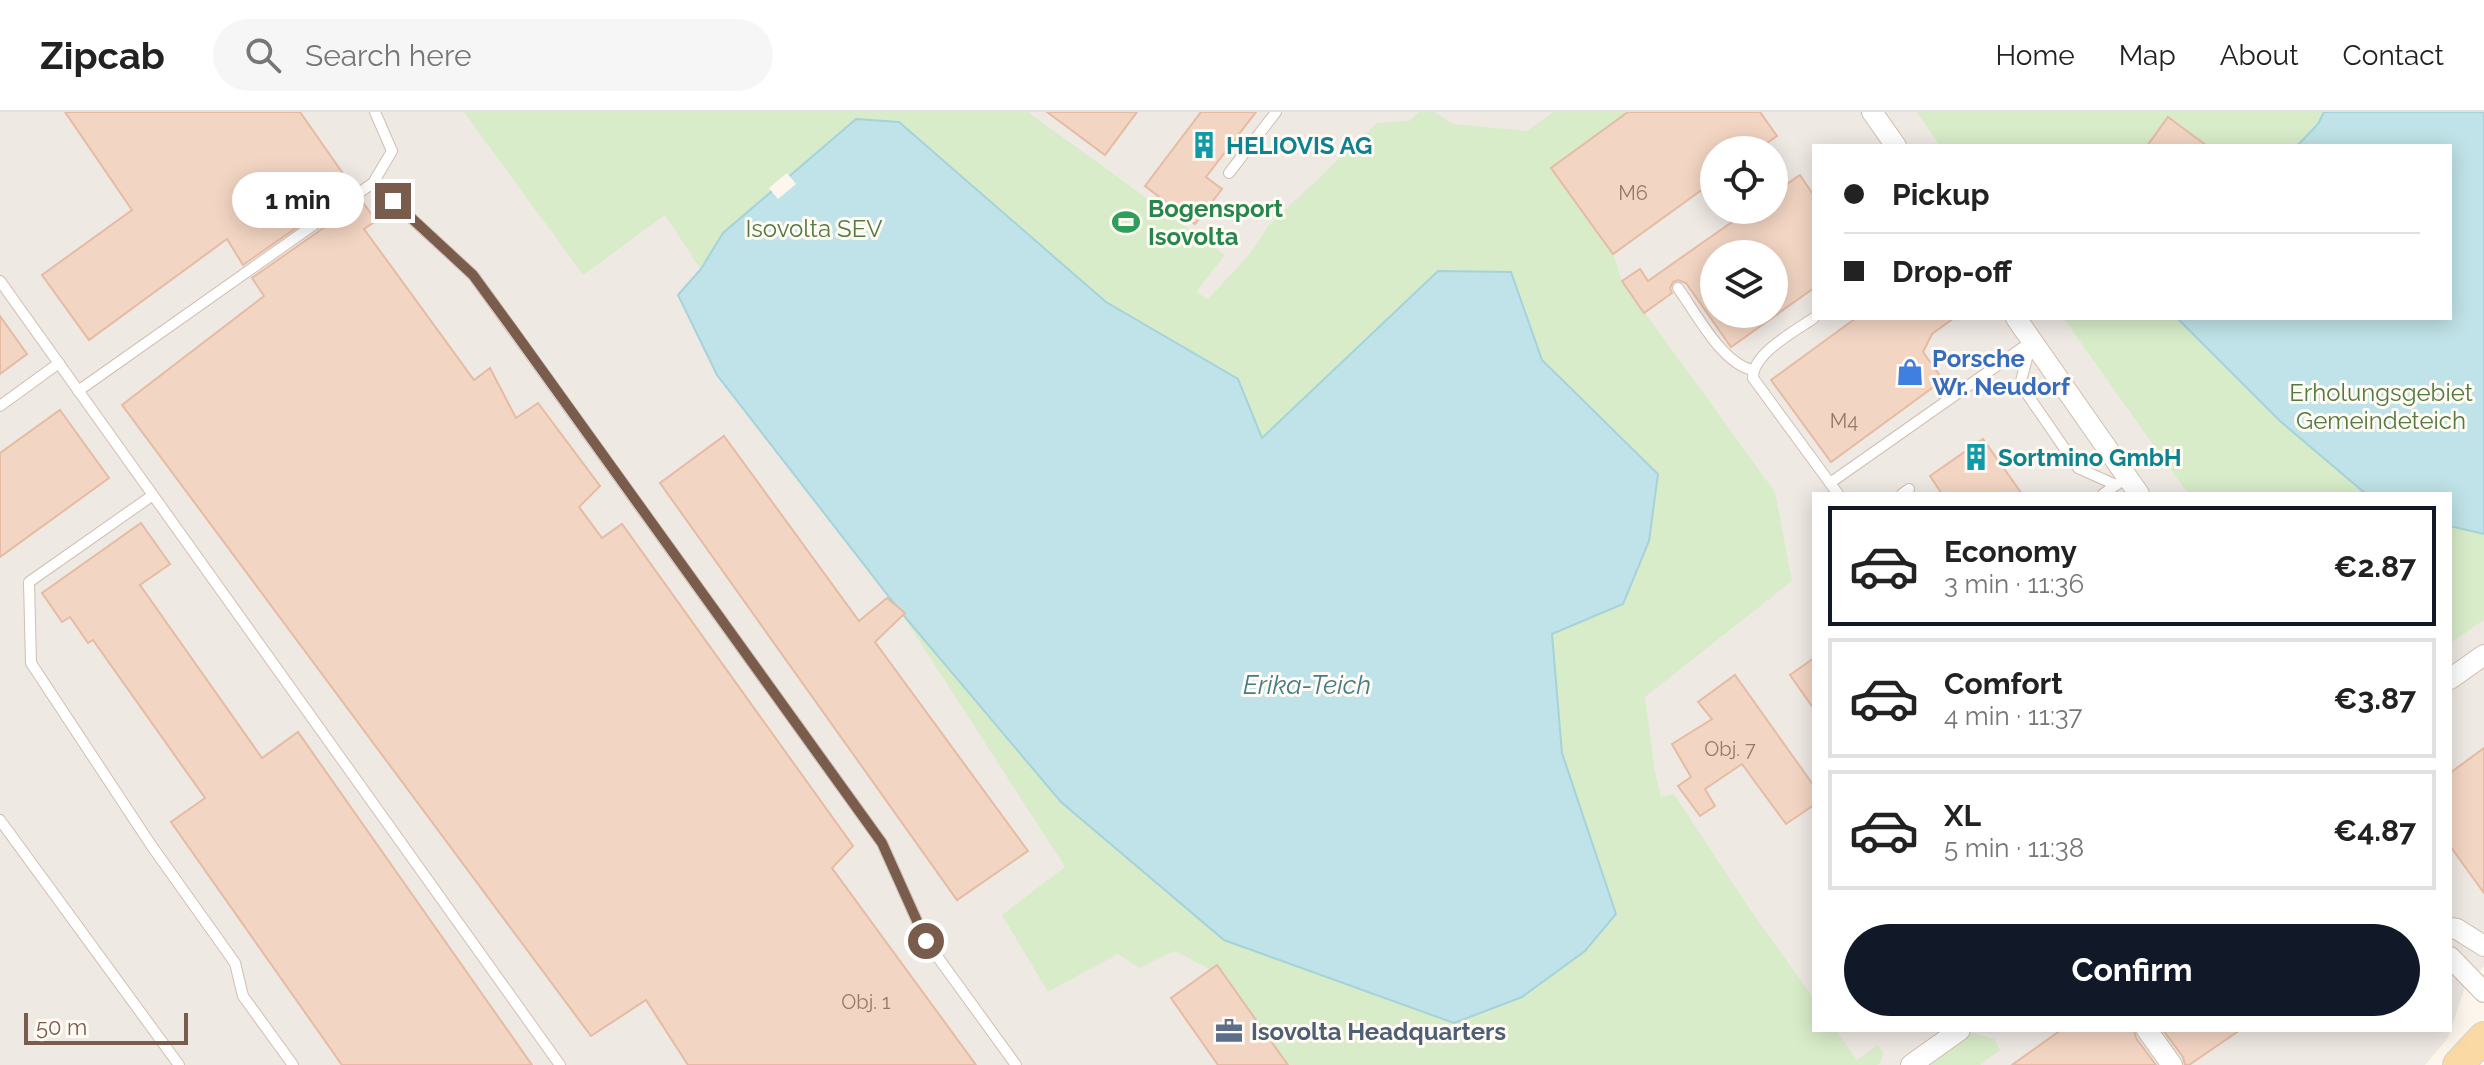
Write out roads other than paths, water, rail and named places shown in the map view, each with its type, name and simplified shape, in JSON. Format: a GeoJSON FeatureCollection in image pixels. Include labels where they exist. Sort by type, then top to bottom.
{"type":"FeatureCollection","features":[{"type":"Feature","properties":{"kind":"main road"},"geometry":{"type":"LineString","coordinates":[[2458,1065],[2484,1037]]}},
{"type":"Feature","properties":{"kind":"street"},"geometry":{"type":"LineString","coordinates":[[1872,112],[1895,144]]}},
{"type":"Feature","properties":{"kind":"street"},"geometry":{"type":"LineString","coordinates":[[2017,320],[2127,485]]}},
{"type":"Feature","properties":{"kind":"street"},"geometry":{"type":"LineString","coordinates":[[2452,678],[2484,655]]}},
{"type":"Feature","properties":{"kind":"street"},"geometry":{"type":"LineString","coordinates":[[2452,928],[2484,946]]}},
{"type":"Feature","properties":{"kind":"street"},"geometry":{"type":"LineString","coordinates":[[2452,959],[2484,992]]}},
{"type":"Feature","properties":{"kind":"street"},"geometry":{"type":"LineString","coordinates":[[1911,1065],[1957,1032]]}},
{"type":"Feature","properties":{"kind":"street"},"geometry":{"type":"LineString","coordinates":[[2148,1032],[2172,1065]]}},
{"type":"Feature","properties":{"kind":"lane"},"geometry":{"type":"LineString","coordinates":[[78,391],[373,183],[392,151],[375,112]]}},
{"type":"Feature","properties":{"kind":"lane"},"geometry":{"type":"LineString","coordinates":[[1229,173],[1276,112]]}},
{"type":"Feature","properties":{"kind":"lane"},"geometry":{"type":"LineString","coordinates":[[373,183],[473,275],[882,843],[926,941],[1016,1065]]}},
{"type":"Feature","properties":{"kind":"lane"},"geometry":{"type":"LineString","coordinates":[[0,281],[560,1065]]}},
{"type":"Feature","properties":{"kind":"lane"},"geometry":{"type":"LineString","coordinates":[[1678,288],[1729,358],[1753,370]]}},
{"type":"Feature","properties":{"kind":"lane"},"geometry":{"type":"LineString","coordinates":[[1812,319],[1760,357],[1753,370],[1753,378],[1837,492]]}},
{"type":"Feature","properties":{"kind":"lane"},"geometry":{"type":"LineString","coordinates":[[1830,483],[2032,341]]}},
{"type":"Feature","properties":{"kind":"lane"},"geometry":{"type":"LineString","coordinates":[[2032,341],[2021,381],[2027,394],[2078,468],[2127,485]]}},
{"type":"Feature","properties":{"kind":"lane"},"geometry":{"type":"LineString","coordinates":[[0,406],[59,363]]}},
{"type":"Feature","properties":{"kind":"lane"},"geometry":{"type":"LineString","coordinates":[[153,495],[29,582],[31,663],[151,845],[235,963],[243,996],[293,1065]]}},
{"type":"Feature","properties":{"kind":"lane"},"geometry":{"type":"LineString","coordinates":[[0,820],[179,1065]]}},
{"type":"Feature","properties":{"kind":"water"},"geometry":{"type":"Polygon","coordinates":[[[2324,112],[2484,112],[2484,534],[2452,526],[2452,492],[2364,492],[2280,421],[2179,320],[2452,320],[2452,144],[2299,144],[2318,124],[2324,112]]]}},
{"type":"Feature","properties":{"kind":"water","name":"Erika-Teich"},"geometry":{"type":"Polygon","coordinates":[[[856,119],[899,122],[1106,302],[1238,379],[1262,438],[1438,271],[1511,272],[1542,360],[1658,474],[1649,541],[1623,604],[1552,634],[1562,753],[1616,914],[1585,951],[1522,997],[1454,1023],[1224,940],[1061,802],[900,611],[717,375],[678,295],[701,269],[723,233],[856,119]]]}},
{"type":"Feature","properties":{"kind":"place","name":"HELIOVIS AG"},"geometry":{"type":"Point","coordinates":[1204,145]}},
{"type":"Feature","properties":{"kind":"place","name":"Bogensport Isovolta"},"geometry":{"type":"Point","coordinates":[1126,222]}},
{"type":"Feature","properties":{"kind":"place","name":"Porsche Wr. Neudorf"},"geometry":{"type":"Point","coordinates":[1910,372]}},
{"type":"Feature","properties":{"kind":"place","name":"Sortmino GmbH"},"geometry":{"type":"Point","coordinates":[1976,457]}},
{"type":"Feature","properties":{"kind":"place","name":"Isovolta Headquarters"},"geometry":{"type":"Point","coordinates":[1229,1031]}},
{"type":"Feature","properties":{"kind":"park label","name":"Isovolta SEV"},"geometry":{"type":"Point","coordinates":[814,228]}},
{"type":"Feature","properties":{"kind":"park label","name":"Erholungsgebiet Gemeindeteich"},"geometry":{"type":"Point","coordinates":[2381,406]}}]}
